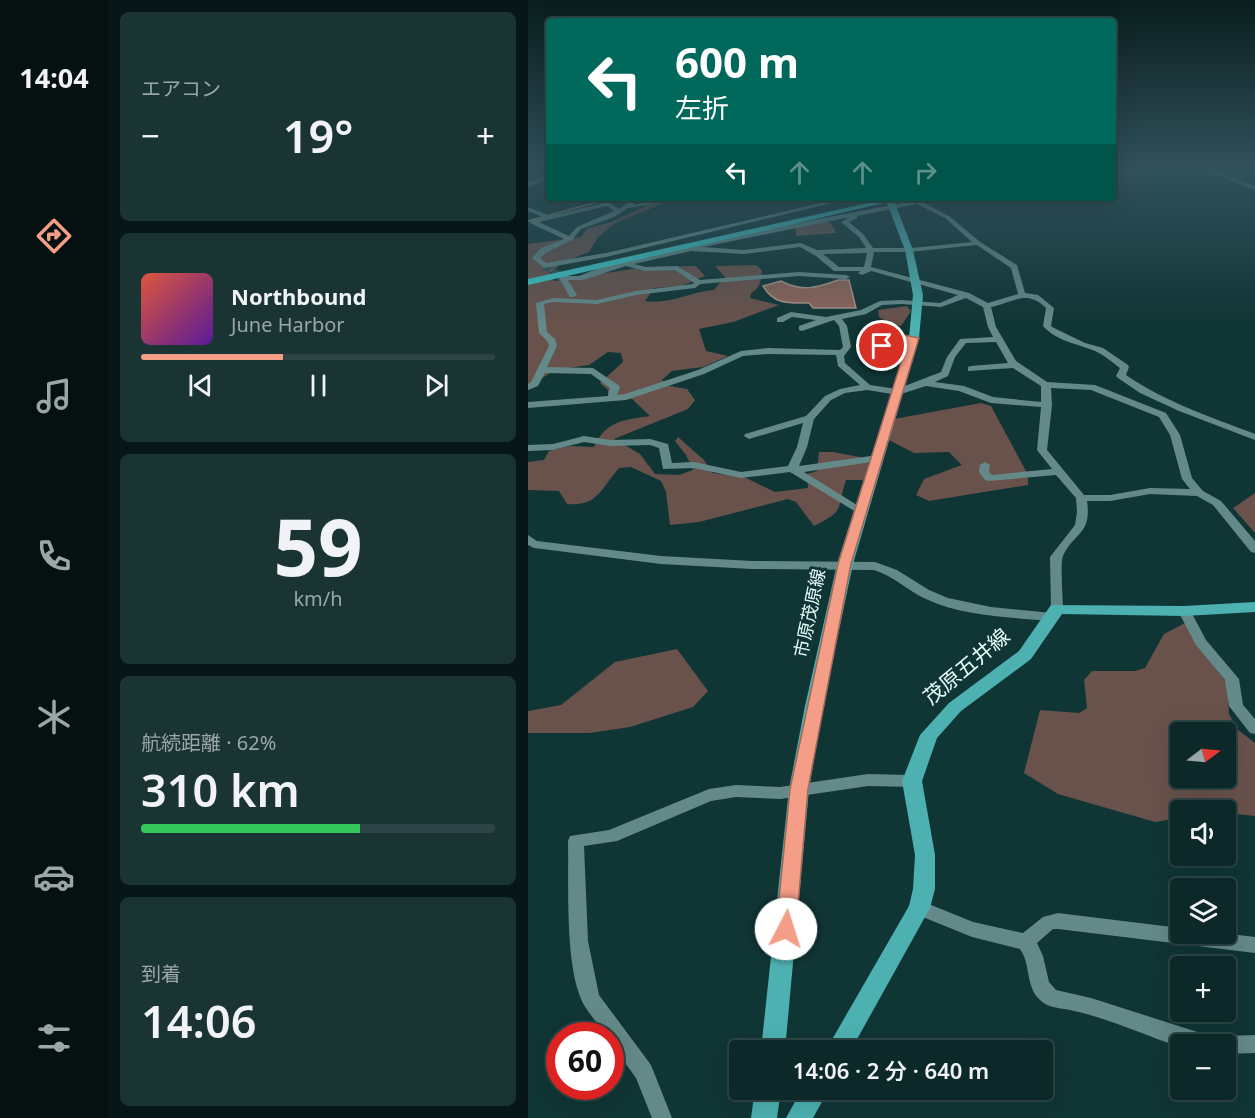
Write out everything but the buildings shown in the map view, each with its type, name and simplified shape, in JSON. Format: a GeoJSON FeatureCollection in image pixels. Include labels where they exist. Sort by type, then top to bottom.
{"type":"FeatureCollection","features":[{"type":"Feature","properties":{"kind":"highway"},"geometry":{"type":"LineString","coordinates":[[528,277],[798,219]]}},
{"type":"Feature","properties":{"kind":"highway"},"geometry":{"type":"LineString","coordinates":[[528,282],[803,219]]}},
{"type":"Feature","properties":{"kind":"main road","name":"市原茂原線"},"geometry":{"type":"LineString","coordinates":[[774,1040],[799,789],[844,564],[914,338],[917,302],[915,280],[909,250],[895,219]]}},
{"type":"Feature","properties":{"kind":"main road"},"geometry":{"type":"LineString","coordinates":[[1055,613],[1184,611],[1255,607]]}},
{"type":"Feature","properties":{"kind":"main road","name":"茂原五井線"},"geometry":{"type":"LineString","coordinates":[[912,781],[929,735],[942,718],[1025,655],[1055,613]]}},
{"type":"Feature","properties":{"kind":"main road"},"geometry":{"type":"LineString","coordinates":[[844,1040],[919,908],[924,889],[925,855],[912,781]]}},
{"type":"Feature","properties":{"kind":"main road"},"geometry":{"type":"LineString","coordinates":[[764,1118],[766,1100]]}},
{"type":"Feature","properties":{"kind":"main road"},"geometry":{"type":"LineString","coordinates":[[799,1118],[810,1100]]}},
{"type":"Feature","properties":{"kind":"street"},"geometry":{"type":"LineString","coordinates":[[541,219],[532,222],[570,239]]}},
{"type":"Feature","properties":{"kind":"street"},"geometry":{"type":"LineString","coordinates":[[601,219],[579,228],[570,239],[540,252],[536,258],[544,266],[606,255],[759,219]]}},
{"type":"Feature","properties":{"kind":"street"},"geometry":{"type":"LineString","coordinates":[[573,295],[563,278],[580,278],[625,264],[756,233],[828,219]]}},
{"type":"Feature","properties":{"kind":"street"},"geometry":{"type":"LineString","coordinates":[[625,264],[645,269],[677,268],[698,282],[834,272],[855,277],[866,269],[871,250],[862,236],[844,222],[851,219]]}},
{"type":"Feature","properties":{"kind":"street"},"geometry":{"type":"LineString","coordinates":[[948,219],[978,243],[1014,267],[1021,293]]}},
{"type":"Feature","properties":{"kind":"street"},"geometry":{"type":"LineString","coordinates":[[693,249],[744,252],[801,245],[817,252],[909,250],[978,243]]}},
{"type":"Feature","properties":{"kind":"street"},"geometry":{"type":"LineString","coordinates":[[817,252],[834,272]]}},
{"type":"Feature","properties":{"kind":"street"},"geometry":{"type":"LineString","coordinates":[[866,269],[966,295],[987,306],[1006,301],[1021,293],[1030,294],[1050,308],[1047,326],[1116,359],[1125,367],[1121,376],[1143,391],[1255,437]]}},
{"type":"Feature","properties":{"kind":"street"},"geometry":{"type":"LineString","coordinates":[[528,387],[534,384],[553,343],[543,333],[540,303],[553,300],[597,302],[644,292],[669,291],[695,286],[698,282]]}},
{"type":"Feature","properties":{"kind":"street"},"geometry":{"type":"LineString","coordinates":[[802,328],[832,318],[863,312],[880,303],[917,302],[941,305],[966,295]]}},
{"type":"Feature","properties":{"kind":"street"},"geometry":{"type":"LineString","coordinates":[[987,306],[992,327],[1015,365],[1045,386],[1092,387],[1162,415],[1179,446],[1184,475],[1199,493],[1217,503],[1255,549]]}},
{"type":"Feature","properties":{"kind":"street"},"geometry":{"type":"LineString","coordinates":[[780,320],[790,314],[832,318],[843,326],[847,347],[842,353],[841,364],[867,387]]}},
{"type":"Feature","properties":{"kind":"street"},"geometry":{"type":"LineString","coordinates":[[871,334],[864,340],[868,347],[895,346],[904,344],[904,338],[914,338]]}},
{"type":"Feature","properties":{"kind":"street"},"geometry":{"type":"LineString","coordinates":[[749,436],[809,418],[828,398],[843,391],[867,387],[898,392],[925,382],[945,374],[951,357],[959,350],[963,341],[998,339]]}},
{"type":"Feature","properties":{"kind":"street"},"geometry":{"type":"LineString","coordinates":[[528,405],[626,397],[693,375],[741,354],[768,351],[842,353]]}},
{"type":"Feature","properties":{"kind":"street"},"geometry":{"type":"LineString","coordinates":[[971,369],[1015,365]]}},
{"type":"Feature","properties":{"kind":"street"},"geometry":{"type":"LineString","coordinates":[[541,370],[592,371],[615,387],[612,397]]}},
{"type":"Feature","properties":{"kind":"street"},"geometry":{"type":"LineString","coordinates":[[925,382],[961,388],[991,400],[1047,405]]}},
{"type":"Feature","properties":{"kind":"street"},"geometry":{"type":"LineString","coordinates":[[530,542],[661,560],[752,565],[844,564],[893,570],[938,599],[1019,615],[1055,613],[1056,557],[1081,525],[1083,512],[1081,498],[1042,450],[1047,405],[1045,386]]}},
{"type":"Feature","properties":{"kind":"street"},"geometry":{"type":"LineString","coordinates":[[1131,401],[1143,391]]}},
{"type":"Feature","properties":{"kind":"street"},"geometry":{"type":"LineString","coordinates":[[793,470],[802,447],[809,418]]}},
{"type":"Feature","properties":{"kind":"street"},"geometry":{"type":"LineString","coordinates":[[528,448],[553,447],[584,439],[611,443],[650,442],[664,446],[667,467],[693,465],[741,475],[878,458]]}},
{"type":"Feature","properties":{"kind":"street"},"geometry":{"type":"LineString","coordinates":[[985,465],[986,476],[998,479],[1061,471]]}},
{"type":"Feature","properties":{"kind":"street"},"geometry":{"type":"LineString","coordinates":[[793,470],[861,512]]}},
{"type":"Feature","properties":{"kind":"street"},"geometry":{"type":"LineString","coordinates":[[1081,498],[1110,498],[1150,491],[1199,493]]}},
{"type":"Feature","properties":{"kind":"street"},"geometry":{"type":"LineString","coordinates":[[1184,611],[1201,642],[1232,679],[1236,706],[1255,729]]}},
{"type":"Feature","properties":{"kind":"street"},"geometry":{"type":"LineString","coordinates":[[662,1118],[644,1072],[591,999],[581,953],[576,841],[610,836],[709,795],[736,791],[780,793],[868,780],[912,781]]}},
{"type":"Feature","properties":{"kind":"street"},"geometry":{"type":"LineString","coordinates":[[919,908],[972,929],[1026,942],[1035,956],[1038,983],[1042,993],[1052,998],[1125,1018],[1170,1036]]}},
{"type":"Feature","properties":{"kind":"street"},"geometry":{"type":"LineString","coordinates":[[1026,942],[1049,922],[1058,921],[1255,945]]}},
{"type":"Feature","properties":{"kind":"street"},"geometry":{"type":"LineString","coordinates":[[1236,1045],[1255,1044]]}},
{"type":"Feature","properties":{"kind":"shaded area"},"geometry":{"type":"Polygon","coordinates":[[[624,219],[615,223],[598,237],[589,252],[563,262],[549,274],[554,281],[645,267],[696,266],[705,276],[681,286],[654,288],[645,301],[654,302],[714,290],[725,277],[715,266],[756,265],[762,270],[761,278],[750,298],[779,305],[733,322],[699,329],[706,351],[728,356],[703,367],[672,371],[662,380],[670,386],[687,389],[695,400],[688,409],[614,439],[640,454],[655,474],[679,475],[693,470],[686,455],[675,441],[678,437],[704,460],[712,473],[744,477],[775,492],[808,488],[807,474],[817,471],[819,452],[833,452],[865,458],[869,464],[866,480],[846,480],[840,504],[831,516],[814,526],[796,502],[788,499],[699,522],[670,525],[666,492],[661,481],[631,467],[619,468],[598,495],[586,502],[567,504],[559,491],[528,490],[528,462],[544,460],[549,451],[570,446],[594,447],[610,426],[624,420],[650,416],[632,399],[608,395],[608,390],[600,383],[623,362],[621,353],[608,352],[589,365],[555,370],[528,387],[528,244],[581,237],[588,228],[624,219]]]}},
{"type":"Feature","properties":{"kind":"shaded area"},"geometry":{"type":"Polygon","coordinates":[[[825,221],[831,223],[836,233],[796,236],[795,226],[825,221]]]}},
{"type":"Feature","properties":{"kind":"shaded area"},"geometry":{"type":"Polygon","coordinates":[[[838,280],[849,280],[856,308],[813,308],[809,303],[783,302],[772,297],[763,286],[781,281],[795,287],[809,288],[838,280]]]}},
{"type":"Feature","properties":{"kind":"shaded area"},"geometry":{"type":"Polygon","coordinates":[[[907,306],[911,311],[901,326],[890,324],[879,317],[878,310],[907,306]]]}},
{"type":"Feature","properties":{"kind":"shaded area"},"geometry":{"type":"Polygon","coordinates":[[[981,403],[991,406],[1028,475],[1028,485],[929,501],[916,495],[924,479],[962,465],[949,452],[914,453],[889,440],[883,421],[981,403]]]}},
{"type":"Feature","properties":{"kind":"shaded area"},"geometry":{"type":"Polygon","coordinates":[[[1255,493],[1255,533],[1233,508],[1255,493]]]}},
{"type":"Feature","properties":{"kind":"shaded area"},"geometry":{"type":"Polygon","coordinates":[[[1185,623],[1198,646],[1227,683],[1229,714],[1233,722],[1170,722],[1170,788],[1236,788],[1236,727],[1255,743],[1255,816],[1236,814],[1236,800],[1170,800],[1170,820],[1155,822],[1058,794],[1024,773],[1040,710],[1079,713],[1087,708],[1084,680],[1092,671],[1135,671],[1145,668],[1164,634],[1185,623]]]}},
{"type":"Feature","properties":{"kind":"shaded area"},"geometry":{"type":"Polygon","coordinates":[[[677,649],[708,691],[693,707],[630,727],[590,733],[528,733],[528,711],[561,705],[615,662],[677,649]]]}},
{"type":"Feature","properties":{"kind":"waterway"},"geometry":{"type":"LineString","coordinates":[[528,221],[535,219]]}},
{"type":"Feature","properties":{"kind":"tunnel"},"geometry":{"type":"LineString","coordinates":[[544,266],[557,274]]}},
{"type":"Feature","properties":{"kind":"tunnel"},"geometry":{"type":"LineString","coordinates":[[555,273],[563,278]]}},
{"type":"Feature","properties":{"kind":"route"},"geometry":{"type":"LineString","coordinates":[[786,929],[799,789],[844,564],[914,338],[904,338],[904,344],[882,346]]}}]}
